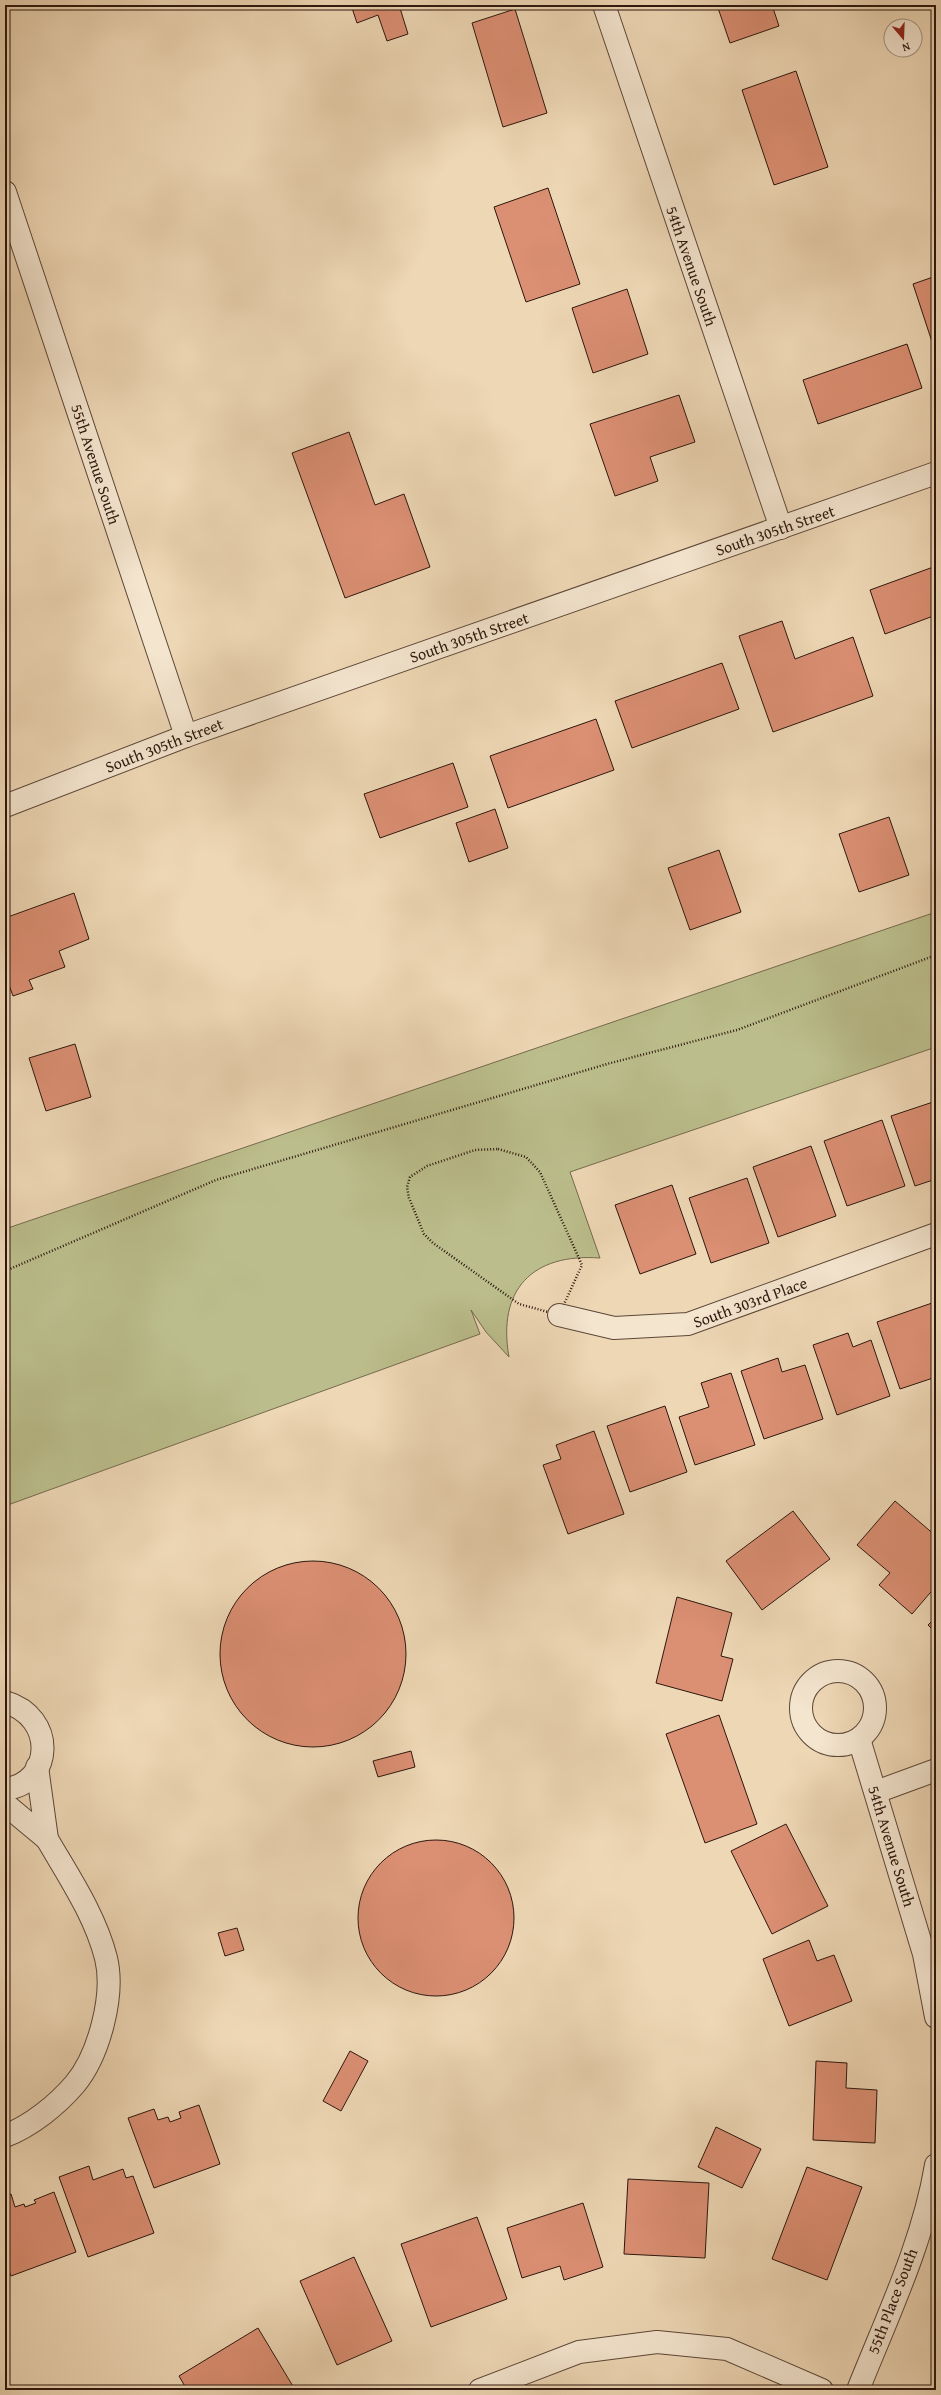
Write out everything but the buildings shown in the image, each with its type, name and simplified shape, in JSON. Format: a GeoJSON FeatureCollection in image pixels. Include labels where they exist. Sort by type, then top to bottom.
{"type":"FeatureCollection","features":[{"type":"Feature","properties":{"kind":"street","name":"54th Avenue South"},"geometry":{"type":"LineString","coordinates":[[604,5],[781,528]]}},
{"type":"Feature","properties":{"kind":"street","name":"55th Avenue South"},"geometry":{"type":"LineString","coordinates":[[5,192],[186,736]]}},
{"type":"Feature","properties":{"kind":"street","name":"South 305th Street"},"geometry":{"type":"LineString","coordinates":[[5,806],[186,736],[936,473]]}},
{"type":"Feature","properties":{"kind":"street","name":"South 303rd Place"},"geometry":{"type":"LineString","coordinates":[[559,1315],[614,1328],[688,1324],[936,1234]]}},
{"type":"Feature","properties":{"kind":"street"},"geometry":{"type":"LineString","coordinates":[[5,1789],[24,1782],[37,1767],[41,1758],[43,1742],[39,1728],[30,1715],[9,1700]]}},
{"type":"Feature","properties":{"kind":"street","name":"54th Avenue South"},"geometry":{"type":"LineString","coordinates":[[859,1739],[924,1954],[936,2017]]}},
{"type":"Feature","properties":{"kind":"street"},"geometry":{"type":"LineString","coordinates":[[37,1767],[47,1839]]}},
{"type":"Feature","properties":{"kind":"street"},"geometry":{"type":"LineString","coordinates":[[876,1792],[936,1770]]}},
{"type":"Feature","properties":{"kind":"street"},"geometry":{"type":"LineString","coordinates":[[5,1804],[47,1839],[79,1895],[96,1929],[106,1959],[109,1987],[104,2019],[90,2058],[76,2083],[61,2099],[42,2114],[5,2136]]}},
{"type":"Feature","properties":{"kind":"street","name":"55th Place South"},"geometry":{"type":"LineString","coordinates":[[858,2390],[911,2255],[932,2190],[936,2165]]}},
{"type":"Feature","properties":{"kind":"street"},"geometry":{"type":"LineString","coordinates":[[480,2390],[579,2352],[658,2342],[727,2349],[822,2390]]}},
{"type":"Feature","properties":{"kind":"path"},"geometry":{"type":"LineString","coordinates":[[5,1271],[216,1180],[607,1064],[737,1030],[936,955]]}},
{"type":"Feature","properties":{"kind":"path"},"geometry":{"type":"LineString","coordinates":[[498,1149],[526,1157],[540,1172],[582,1265],[559,1315],[519,1304],[433,1243],[424,1234],[410,1198],[407,1187],[410,1177],[427,1166],[475,1150],[498,1149]]}},
{"type":"Feature","properties":{"kind":"green space"},"geometry":{"type":"Polygon","coordinates":[[[936,912],[936,1047],[570,1172],[600,1258],[576,1258],[555,1262],[538,1269],[524,1280],[515,1295],[509,1313],[507,1333],[509,1357],[486,1332],[471,1310],[480,1334],[5,1506],[5,1229],[936,912]]]}}]}
